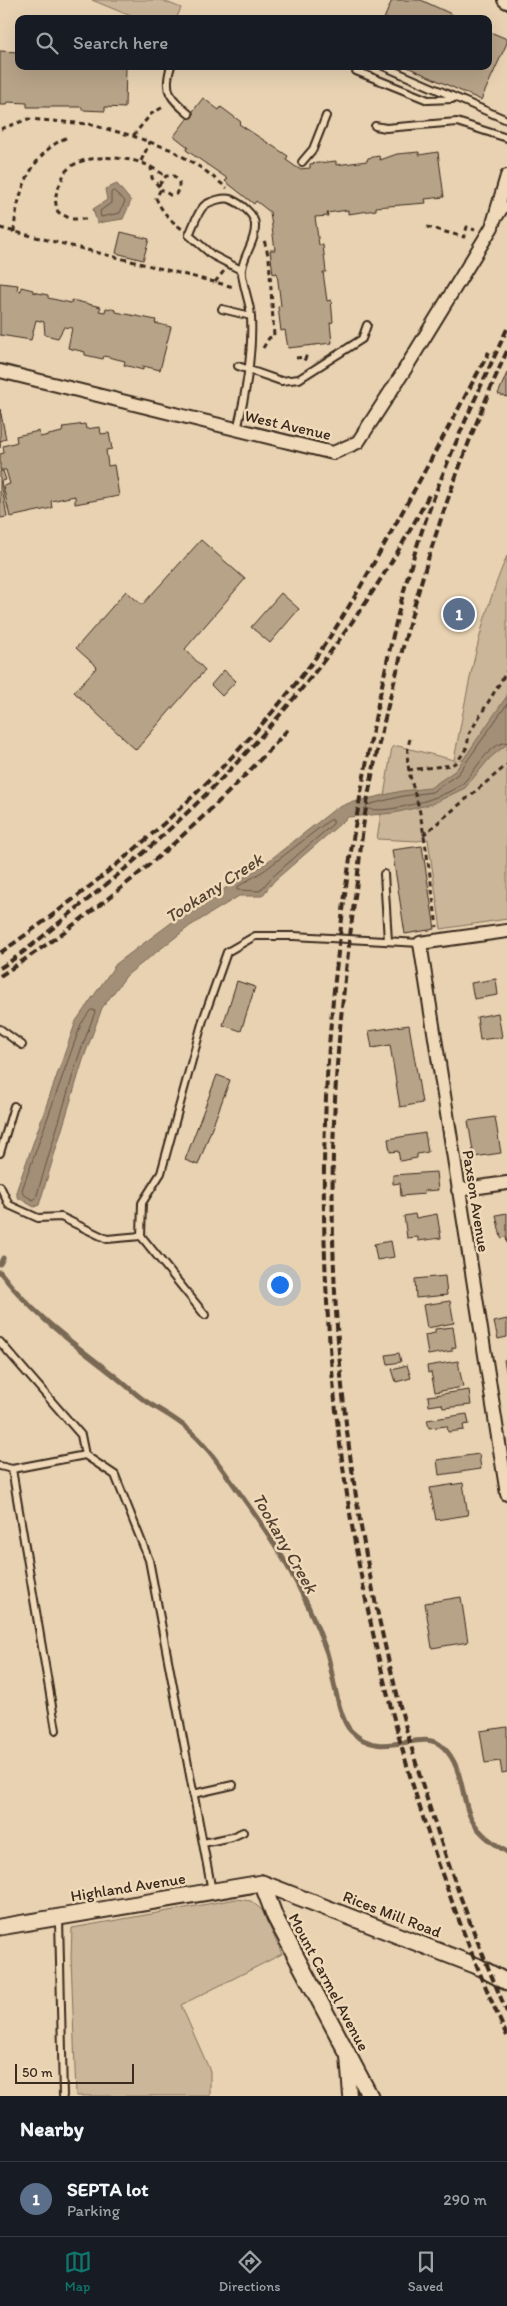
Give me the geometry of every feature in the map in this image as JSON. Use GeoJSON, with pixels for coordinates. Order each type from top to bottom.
{"type":"FeatureCollection","features":[{"type":"Feature","properties":{"kind":"street","name":"West Avenue"},"geometry":{"type":"LineString","coordinates":[[0,371],[332,453],[358,442],[402,374],[492,227],[507,176]]}},
{"type":"Feature","properties":{"kind":"street"},"geometry":{"type":"LineString","coordinates":[[420,943],[507,931]]}},
{"type":"Feature","properties":{"kind":"street","name":"Paxson Avenue"},"geometry":{"type":"LineString","coordinates":[[420,943],[458,1190],[502,1429],[507,1494]]}},
{"type":"Feature","properties":{"kind":"street"},"geometry":{"type":"LineString","coordinates":[[458,1190],[507,1183]]}},
{"type":"Feature","properties":{"kind":"street","name":"Highland Avenue"},"geometry":{"type":"LineString","coordinates":[[0,1927],[262,1883]]}},
{"type":"Feature","properties":{"kind":"street","name":"Rices Mill Road"},"geometry":{"type":"LineString","coordinates":[[262,1883],[476,1966],[507,1982]]}},
{"type":"Feature","properties":{"kind":"street","name":"Mount Carmel Avenue"},"geometry":{"type":"LineString","coordinates":[[262,1883],[275,1917],[370,2096]]}},
{"type":"Feature","properties":{"kind":"street"},"geometry":{"type":"LineString","coordinates":[[347,2053],[350,2096]]}},
{"type":"Feature","properties":{"kind":"lane"},"geometry":{"type":"LineString","coordinates":[[170,70],[166,80],[169,94],[189,114]]}},
{"type":"Feature","properties":{"kind":"lane"},"geometry":{"type":"LineString","coordinates":[[392,70],[507,120]]}},
{"type":"Feature","properties":{"kind":"lane"},"geometry":{"type":"LineString","coordinates":[[356,71],[428,100],[455,99]]}},
{"type":"Feature","properties":{"kind":"lane"},"geometry":{"type":"LineString","coordinates":[[302,162],[313,149],[326,116]]}},
{"type":"Feature","properties":{"kind":"lane"},"geometry":{"type":"LineString","coordinates":[[375,126],[386,128],[457,122],[507,138]]}},
{"type":"Feature","properties":{"kind":"lane"},"geometry":{"type":"LineString","coordinates":[[237,430],[246,395],[251,349],[251,316],[241,270],[254,237],[255,225],[253,217],[229,198],[217,200],[204,206],[189,235],[212,256],[241,270]]}},
{"type":"Feature","properties":{"kind":"lane"},"geometry":{"type":"LineString","coordinates":[[492,227],[507,205]]}},
{"type":"Feature","properties":{"kind":"lane"},"geometry":{"type":"LineString","coordinates":[[222,309],[251,316]]}},
{"type":"Feature","properties":{"kind":"lane"},"geometry":{"type":"LineString","coordinates":[[238,366],[280,380],[299,379],[362,339],[367,325]]}},
{"type":"Feature","properties":{"kind":"lane"},"geometry":{"type":"LineString","coordinates":[[384,874],[388,941]]}},
{"type":"Feature","properties":{"kind":"lane"},"geometry":{"type":"LineString","coordinates":[[205,1315],[141,1236],[142,1203],[161,1173],[203,1020],[227,952],[255,936],[294,936],[420,943]]}},
{"type":"Feature","properties":{"kind":"lane"},"geometry":{"type":"LineString","coordinates":[[0,1029],[22,1045]]}},
{"type":"Feature","properties":{"kind":"lane"},"geometry":{"type":"LineString","coordinates":[[0,1153],[14,1106]]}},
{"type":"Feature","properties":{"kind":"lane"},"geometry":{"type":"LineString","coordinates":[[0,1186],[9,1206],[38,1218],[61,1217],[107,1239],[141,1236]]}},
{"type":"Feature","properties":{"kind":"lane"},"geometry":{"type":"LineString","coordinates":[[0,1342],[81,1435],[85,1455]]}},
{"type":"Feature","properties":{"kind":"lane"},"geometry":{"type":"LineString","coordinates":[[0,1466],[12,1469],[85,1455],[115,1475],[149,1560],[212,1891]]}},
{"type":"Feature","properties":{"kind":"lane"},"geometry":{"type":"LineString","coordinates":[[12,1469],[56,1730]]}},
{"type":"Feature","properties":{"kind":"lane"},"geometry":{"type":"LineString","coordinates":[[193,1794],[233,1784]]}},
{"type":"Feature","properties":{"kind":"lane"},"geometry":{"type":"LineString","coordinates":[[203,1843],[232,1837],[243,1832]]}},
{"type":"Feature","properties":{"kind":"lane"},"geometry":{"type":"LineString","coordinates":[[59,1917],[63,2096]]}},
{"type":"Feature","properties":{"kind":"path"},"geometry":{"type":"LineString","coordinates":[[133,136],[151,114],[166,105],[178,105]]}},
{"type":"Feature","properties":{"kind":"path"},"geometry":{"type":"LineString","coordinates":[[14,232],[17,204],[27,177],[45,152],[58,141],[68,137]]}},
{"type":"Feature","properties":{"kind":"path"},"geometry":{"type":"LineString","coordinates":[[141,162],[150,142]]}},
{"type":"Feature","properties":{"kind":"path"},"geometry":{"type":"LineString","coordinates":[[86,219],[71,219],[58,212],[54,195],[65,171],[80,161],[108,157],[141,162],[151,167],[166,176],[174,176],[179,182],[176,194],[170,195],[160,187],[152,178],[151,167]]}},
{"type":"Feature","properties":{"kind":"path"},"geometry":{"type":"LineString","coordinates":[[166,176],[156,198],[168,219],[189,235]]}},
{"type":"Feature","properties":{"kind":"path"},"geometry":{"type":"LineString","coordinates":[[427,227],[464,237],[467,227]]}},
{"type":"Feature","properties":{"kind":"path"},"geometry":{"type":"LineString","coordinates":[[0,228],[246,290]]}},
{"type":"Feature","properties":{"kind":"path"},"geometry":{"type":"LineString","coordinates":[[408,770],[452,765],[458,760],[467,747],[468,734],[507,671]]}},
{"type":"Feature","properties":{"kind":"path"},"geometry":{"type":"LineString","coordinates":[[410,739],[406,750],[408,770],[419,812],[438,932]]}},
{"type":"Feature","properties":{"kind":"path"},"geometry":{"type":"LineString","coordinates":[[423,835],[507,765]]}},
{"type":"Feature","properties":{"kind":"shaded area"},"geometry":{"type":"Polygon","coordinates":[[[92,0],[161,0],[181,8],[178,15],[128,15],[92,0]]]}},
{"type":"Feature","properties":{"kind":"shaded area"},"geometry":{"type":"Polygon","coordinates":[[[507,556],[507,919],[441,929],[428,839],[418,841],[377,839],[392,747],[398,746],[454,760],[481,631],[497,580],[507,556]]]}},
{"type":"Feature","properties":{"kind":"shaded area"},"geometry":{"type":"Polygon","coordinates":[[[236,1899],[251,1901],[262,1910],[282,1954],[181,2005],[210,2071],[210,2096],[76,2096],[71,1957],[72,1928],[236,1899]]]}},
{"type":"Feature","properties":{"kind":"water"},"geometry":{"type":"Polygon","coordinates":[[[117,184],[131,201],[123,219],[97,223],[93,209],[107,200],[105,189],[117,184]]]}},
{"type":"Feature","properties":{"kind":"water"},"geometry":{"type":"Polygon","coordinates":[[[507,696],[507,744],[490,758],[465,788],[432,804],[394,813],[348,817],[274,881],[262,896],[239,896],[190,926],[127,975],[102,1008],[83,1060],[39,1205],[34,1207],[17,1197],[17,1189],[76,1021],[116,964],[183,914],[262,866],[335,809],[349,803],[402,791],[430,788],[456,770],[507,696]]]}},
{"type":"Feature","properties":{"kind":"building"},"geometry":{"type":"Polygon","coordinates":[[[392,0],[421,0],[453,15],[386,15],[392,0]]]}},
{"type":"Feature","properties":{"kind":"building"},"geometry":{"type":"Polygon","coordinates":[[[492,33],[507,39],[507,43],[481,100],[414,70],[492,70],[492,33]]]}},
{"type":"Feature","properties":{"kind":"building"},"geometry":{"type":"Polygon","coordinates":[[[0,51],[15,52],[15,70],[126,70],[125,108],[105,107],[105,111],[82,110],[82,107],[27,107],[27,103],[7,102],[6,105],[0,105],[0,51]]]}},
{"type":"Feature","properties":{"kind":"building"},"geometry":{"type":"Polygon","coordinates":[[[203,98],[219,110],[221,107],[241,122],[239,124],[288,156],[286,160],[299,169],[310,168],[310,164],[336,161],[336,165],[367,161],[368,158],[379,156],[380,160],[397,154],[419,152],[419,155],[438,152],[444,197],[425,199],[426,203],[376,207],[376,210],[348,214],[348,210],[327,213],[328,216],[315,217],[319,245],[323,245],[326,272],[323,272],[327,301],[331,300],[333,322],[330,323],[332,343],[288,348],[285,330],[281,331],[278,307],[281,306],[277,273],[273,274],[270,250],[275,250],[270,212],[256,201],[254,204],[225,181],[228,179],[186,150],[188,147],[174,136],[203,98]]]}},
{"type":"Feature","properties":{"kind":"building"},"geometry":{"type":"Polygon","coordinates":[[[121,232],[149,239],[143,260],[116,253],[121,232]]]}},
{"type":"Feature","properties":{"kind":"building"},"geometry":{"type":"Polygon","coordinates":[[[0,283],[18,285],[17,290],[21,291],[21,287],[33,290],[33,292],[48,295],[48,298],[71,303],[72,300],[101,307],[99,311],[105,312],[106,308],[116,310],[116,312],[156,320],[155,323],[171,327],[160,370],[143,366],[143,370],[124,365],[125,361],[104,356],[103,359],[85,355],[85,352],[68,348],[72,328],[64,327],[58,338],[45,335],[44,322],[36,320],[31,340],[0,335],[0,283]]]}},
{"type":"Feature","properties":{"kind":"building"},"geometry":{"type":"Polygon","coordinates":[[[507,373],[507,397],[498,394],[507,373]]]}},
{"type":"Feature","properties":{"kind":"building"},"geometry":{"type":"Polygon","coordinates":[[[0,409],[6,439],[0,441],[0,409]]]}},
{"type":"Feature","properties":{"kind":"building"},"geometry":{"type":"Polygon","coordinates":[[[85,424],[86,429],[100,427],[101,434],[109,433],[112,449],[106,450],[108,466],[114,465],[119,496],[75,504],[75,496],[51,501],[52,508],[10,517],[3,486],[10,484],[6,470],[0,470],[0,454],[4,453],[3,446],[17,442],[16,436],[39,431],[40,437],[62,432],[63,427],[85,424]]]}},
{"type":"Feature","properties":{"kind":"building"},"geometry":{"type":"Polygon","coordinates":[[[0,471],[3,471],[6,480],[1,481],[7,517],[0,518],[0,471]]]}},
{"type":"Feature","properties":{"kind":"building"},"geometry":{"type":"Polygon","coordinates":[[[201,540],[245,579],[185,649],[205,670],[136,750],[74,692],[97,667],[76,648],[126,591],[142,605],[201,540]]]}},
{"type":"Feature","properties":{"kind":"building"},"geometry":{"type":"Polygon","coordinates":[[[281,593],[299,609],[270,643],[251,627],[281,593]]]}},
{"type":"Feature","properties":{"kind":"building"},"geometry":{"type":"Polygon","coordinates":[[[224,670],[236,681],[222,696],[211,685],[224,670]]]}},
{"type":"Feature","properties":{"kind":"building"},"geometry":{"type":"Polygon","coordinates":[[[422,846],[435,929],[405,934],[392,850],[422,846]]]}},
{"type":"Feature","properties":{"kind":"building"},"geometry":{"type":"Polygon","coordinates":[[[496,979],[498,995],[474,999],[471,983],[496,979]]]}},
{"type":"Feature","properties":{"kind":"building"},"geometry":{"type":"Polygon","coordinates":[[[237,981],[255,987],[241,1031],[223,1025],[237,981]]]}},
{"type":"Feature","properties":{"kind":"building"},"geometry":{"type":"Polygon","coordinates":[[[498,1013],[502,1037],[480,1040],[477,1017],[498,1013]]]}},
{"type":"Feature","properties":{"kind":"building"},"geometry":{"type":"Polygon","coordinates":[[[409,1025],[422,1103],[400,1107],[390,1045],[372,1048],[369,1031],[409,1025]]]}},
{"type":"Feature","properties":{"kind":"building"},"geometry":{"type":"Polygon","coordinates":[[[217,1075],[230,1080],[198,1165],[185,1160],[217,1075]]]}},
{"type":"Feature","properties":{"kind":"building"},"geometry":{"type":"Polygon","coordinates":[[[495,1117],[501,1153],[474,1157],[468,1121],[495,1117]]]}},
{"type":"Feature","properties":{"kind":"building"},"geometry":{"type":"Polygon","coordinates":[[[425,1133],[428,1152],[417,1154],[417,1158],[400,1161],[398,1151],[390,1152],[388,1139],[425,1133]]]}},
{"type":"Feature","properties":{"kind":"building"},"geometry":{"type":"Polygon","coordinates":[[[436,1172],[438,1190],[424,1191],[424,1194],[401,1196],[400,1183],[393,1184],[393,1175],[436,1172]]]}},
{"type":"Feature","properties":{"kind":"building"},"geometry":{"type":"Polygon","coordinates":[[[507,1213],[507,1243],[506,1237],[501,1238],[496,1215],[507,1213]]]}},
{"type":"Feature","properties":{"kind":"building"},"geometry":{"type":"Polygon","coordinates":[[[415,1214],[416,1218],[437,1214],[441,1238],[418,1241],[418,1237],[407,1238],[404,1216],[415,1214]]]}},
{"type":"Feature","properties":{"kind":"building"},"geometry":{"type":"Polygon","coordinates":[[[391,1241],[394,1257],[377,1260],[374,1244],[391,1241]]]}},
{"type":"Feature","properties":{"kind":"building"},"geometry":{"type":"Polygon","coordinates":[[[445,1276],[447,1295],[416,1298],[415,1279],[445,1276]]]}},
{"type":"Feature","properties":{"kind":"building"},"geometry":{"type":"Polygon","coordinates":[[[450,1301],[454,1323],[427,1328],[423,1305],[450,1301]]]}},
{"type":"Feature","properties":{"kind":"building"},"geometry":{"type":"Polygon","coordinates":[[[507,1319],[507,1337],[498,1339],[494,1322],[507,1319]]]}},
{"type":"Feature","properties":{"kind":"building"},"geometry":{"type":"Polygon","coordinates":[[[453,1327],[456,1347],[452,1348],[452,1351],[428,1355],[425,1335],[435,1333],[435,1329],[453,1327]]]}},
{"type":"Feature","properties":{"kind":"building"},"geometry":{"type":"Polygon","coordinates":[[[399,1353],[401,1362],[388,1364],[386,1355],[399,1353]]]}},
{"type":"Feature","properties":{"kind":"building"},"geometry":{"type":"Polygon","coordinates":[[[507,1359],[507,1376],[504,1360],[507,1359]]]}},
{"type":"Feature","properties":{"kind":"building"},"geometry":{"type":"Polygon","coordinates":[[[458,1361],[463,1387],[435,1392],[431,1372],[428,1373],[427,1366],[458,1361]]]}},
{"type":"Feature","properties":{"kind":"building"},"geometry":{"type":"Polygon","coordinates":[[[407,1365],[411,1378],[396,1382],[392,1369],[407,1365]]]}},
{"type":"Feature","properties":{"kind":"building"},"geometry":{"type":"Polygon","coordinates":[[[469,1390],[471,1405],[443,1408],[442,1404],[429,1406],[428,1396],[469,1390]]]}},
{"type":"Feature","properties":{"kind":"building"},"geometry":{"type":"Polygon","coordinates":[[[467,1414],[469,1424],[463,1425],[464,1430],[448,1432],[447,1426],[429,1428],[427,1420],[467,1414]]]}},
{"type":"Feature","properties":{"kind":"building"},"geometry":{"type":"Polygon","coordinates":[[[479,1454],[481,1469],[439,1475],[437,1460],[479,1454]]]}},
{"type":"Feature","properties":{"kind":"building"},"geometry":{"type":"Polygon","coordinates":[[[463,1483],[468,1515],[436,1520],[430,1488],[463,1483]]]}},
{"type":"Feature","properties":{"kind":"building"},"geometry":{"type":"Polygon","coordinates":[[[461,1597],[468,1642],[432,1648],[425,1603],[461,1597]]]}},
{"type":"Feature","properties":{"kind":"building"},"geometry":{"type":"Polygon","coordinates":[[[507,1727],[507,1772],[502,1773],[500,1761],[485,1763],[480,1731],[507,1727]]]}},
{"type":"Feature","properties":{"kind":"waterway","name":"Tookany Creek"},"geometry":{"type":"LineString","coordinates":[[0,1264],[3,1258]]}},
{"type":"Feature","properties":{"kind":"waterway","name":"Tookany Creek"},"geometry":{"type":"LineString","coordinates":[[0,1272],[12,1287],[54,1328],[140,1397],[184,1426],[201,1442],[258,1519],[296,1582],[323,1641],[339,1706],[346,1725],[363,1740],[376,1744],[388,1745],[424,1740],[434,1742],[443,1747],[454,1761],[468,1811],[474,1824],[489,1840],[507,1852]]}},
{"type":"Feature","properties":{"kind":"railway"},"geometry":{"type":"LineString","coordinates":[[507,329],[458,438],[425,521],[410,568],[378,704],[353,841],[337,966],[326,1098],[324,1218],[329,1339],[342,1459],[361,1578],[388,1695],[421,1811],[461,1925],[507,2036]]}},
{"type":"Feature","properties":{"kind":"railway"},"geometry":{"type":"LineString","coordinates":[[507,351],[474,428],[432,546],[409,626],[374,767],[363,827],[340,1026],[335,1100],[333,1217],[338,1334],[349,1451],[368,1566],[393,1680],[425,1793],[463,1904],[507,2012]]}},
{"type":"Feature","properties":{"kind":"railway"},"geometry":{"type":"LineString","coordinates":[[0,953],[83,892],[162,825],[237,752],[304,673],[328,640],[349,606],[402,513],[489,352]]}},
{"type":"Feature","properties":{"kind":"railway"},"geometry":{"type":"LineString","coordinates":[[0,968],[33,945],[138,858],[187,813],[279,716],[321,664],[360,610],[396,554],[429,495]]}},
{"type":"Feature","properties":{"kind":"railway"},"geometry":{"type":"LineString","coordinates":[[0,976],[78,921],[153,861],[224,796],[290,727]]}},
{"type":"Feature","properties":{"kind":"place","name":"SEPTA lot"},"geometry":{"type":"Point","coordinates":[459,614]}}]}
